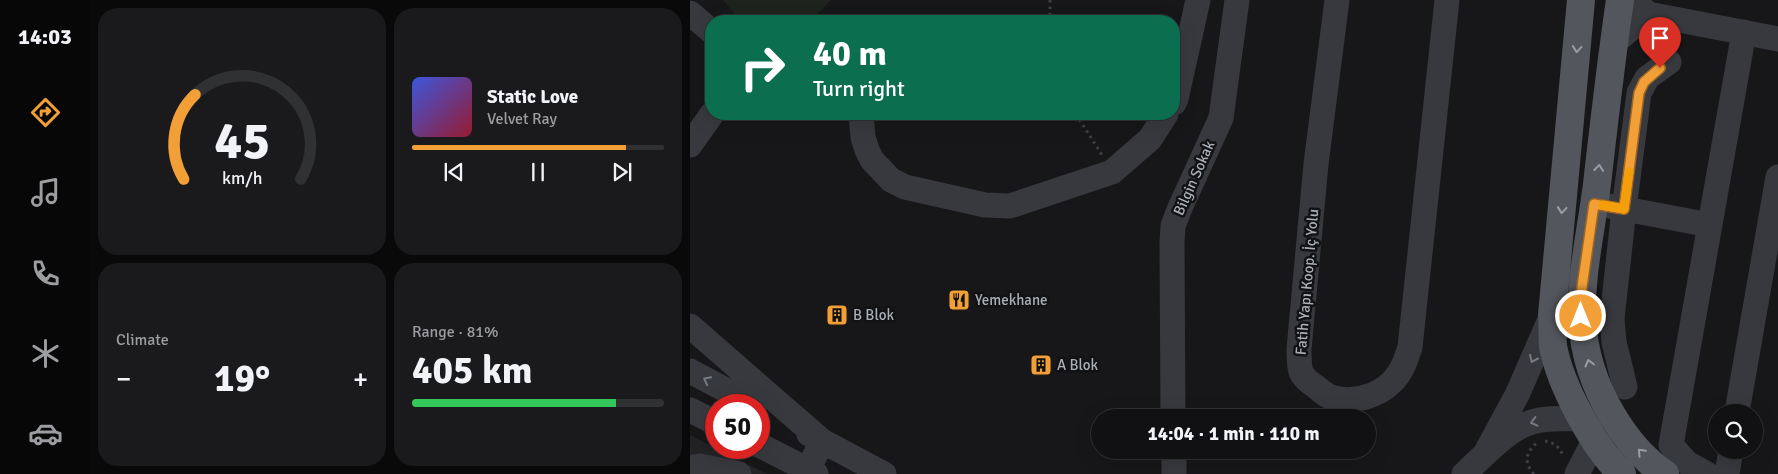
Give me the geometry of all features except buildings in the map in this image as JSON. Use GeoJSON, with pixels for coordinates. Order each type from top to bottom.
{"type":"FeatureCollection","features":[{"type":"Feature","properties":{"kind":"main road"},"geometry":{"type":"LineString","coordinates":[[1581,0],[1552,315],[1553,344],[1560,371],[1588,429],[1612,465],[1622,474]]}},
{"type":"Feature","properties":{"kind":"main road"},"geometry":{"type":"LineString","coordinates":[[1620,0],[1582,287],[1582,326],[1589,367],[1613,417],[1640,452],[1665,474]]}},
{"type":"Feature","properties":{"kind":"main road"},"geometry":{"type":"LineString","coordinates":[[1588,429],[1613,417]]}},
{"type":"Feature","properties":{"kind":"street"},"geometry":{"type":"LineString","coordinates":[[1180,81],[1198,0]]}},
{"type":"Feature","properties":{"kind":"street","name":"Bilgin Sokak"},"geometry":{"type":"LineString","coordinates":[[1173,409],[1173,226],[1221,118],[1237,0]]}},
{"type":"Feature","properties":{"kind":"street","name":"Fatih Yapı Koop. İç Yolu"},"geometry":{"type":"LineString","coordinates":[[1337,0],[1316,164],[1299,349],[1301,372],[1307,380],[1333,398],[1344,399],[1364,397],[1384,389],[1394,381],[1403,368],[1410,347],[1447,0]]}},
{"type":"Feature","properties":{"kind":"street"},"geometry":{"type":"LineString","coordinates":[[1614,43],[1641,7],[1778,39]]}},
{"type":"Feature","properties":{"kind":"street"},"geometry":{"type":"LineString","coordinates":[[690,13],[705,26]]}},
{"type":"Feature","properties":{"kind":"street"},"geometry":{"type":"LineString","coordinates":[[1707,474],[1687,463],[1671,445],[1744,32]]}},
{"type":"Feature","properties":{"kind":"street"},"geometry":{"type":"LineString","coordinates":[[1625,387],[1612,331],[1624,209],[1639,93],[1647,78],[1669,62]]}},
{"type":"Feature","properties":{"kind":"street"},"geometry":{"type":"LineString","coordinates":[[690,145],[708,120]]}},
{"type":"Feature","properties":{"kind":"street"},"geometry":{"type":"LineString","coordinates":[[862,120],[863,137],[872,160],[891,180],[905,187],[986,205],[1010,206],[1112,172],[1150,139],[1162,120]]}},
{"type":"Feature","properties":{"kind":"street"},"geometry":{"type":"LineString","coordinates":[[1739,404],[1778,177]]}},
{"type":"Feature","properties":{"kind":"street"},"geometry":{"type":"LineString","coordinates":[[1594,204],[1710,225]]}},
{"type":"Feature","properties":{"kind":"street"},"geometry":{"type":"LineString","coordinates":[[1485,454],[1517,395],[1552,315]]}},
{"type":"Feature","properties":{"kind":"street"},"geometry":{"type":"LineString","coordinates":[[690,326],[822,441]]}},
{"type":"Feature","properties":{"kind":"street"},"geometry":{"type":"LineString","coordinates":[[690,371],[733,394]]}},
{"type":"Feature","properties":{"kind":"street"},"geometry":{"type":"LineString","coordinates":[[690,410],[705,418]]}},
{"type":"Feature","properties":{"kind":"street"},"geometry":{"type":"LineString","coordinates":[[770,413],[884,474]]}},
{"type":"Feature","properties":{"kind":"street"},"geometry":{"type":"LineString","coordinates":[[1464,474],[1511,433],[1533,422],[1588,429],[1570,467]]}},
{"type":"Feature","properties":{"kind":"street"},"geometry":{"type":"LineString","coordinates":[[770,451],[812,472],[822,441]]}},
{"type":"Feature","properties":{"kind":"street"},"geometry":{"type":"LineString","coordinates":[[1174,459],[1174,474]]}},
{"type":"Feature","properties":{"kind":"street"},"geometry":{"type":"LineString","coordinates":[[1727,474],[1730,459]]}},
{"type":"Feature","properties":{"kind":"street"},"geometry":{"type":"LineString","coordinates":[[690,468],[700,466],[739,474]]}},
{"type":"Feature","properties":{"kind":"path"},"geometry":{"type":"LineString","coordinates":[[1050,0],[1050,15]]}},
{"type":"Feature","properties":{"kind":"path"},"geometry":{"type":"LineString","coordinates":[[1080,120],[1112,172]]}},
{"type":"Feature","properties":{"kind":"path"},"geometry":{"type":"LineString","coordinates":[[1534,474],[1528,467],[1527,454],[1530,449],[1540,442],[1546,441],[1556,445],[1570,467]]}},
{"type":"Feature","properties":{"kind":"shaded area"},"geometry":{"type":"Polygon","coordinates":[[[723,0],[831,0],[817,15],[736,15],[723,0]]]}},
{"type":"Feature","properties":{"kind":"shaded area"},"geometry":{"type":"Polygon","coordinates":[[[690,435],[705,443],[705,459],[737,459],[767,474],[690,474],[690,435]]]}},
{"type":"Feature","properties":{"kind":"slow traffic"},"geometry":{"type":"LineString","coordinates":[[1603,205],[1624,209],[1629,172]]}},
{"type":"Feature","properties":{"kind":"place","name":"Yemekhane"},"geometry":{"type":"Point","coordinates":[959,300]}},
{"type":"Feature","properties":{"kind":"place","name":"B Blok"},"geometry":{"type":"Point","coordinates":[837,315]}},
{"type":"Feature","properties":{"kind":"place","name":"A Blok"},"geometry":{"type":"Point","coordinates":[1041,365]}},
{"type":"Feature","properties":{"kind":"route"},"geometry":{"type":"LineString","coordinates":[[1581,316],[1582,287],[1594,204],[1624,209],[1639,93],[1644,82],[1660,68]]}}]}
